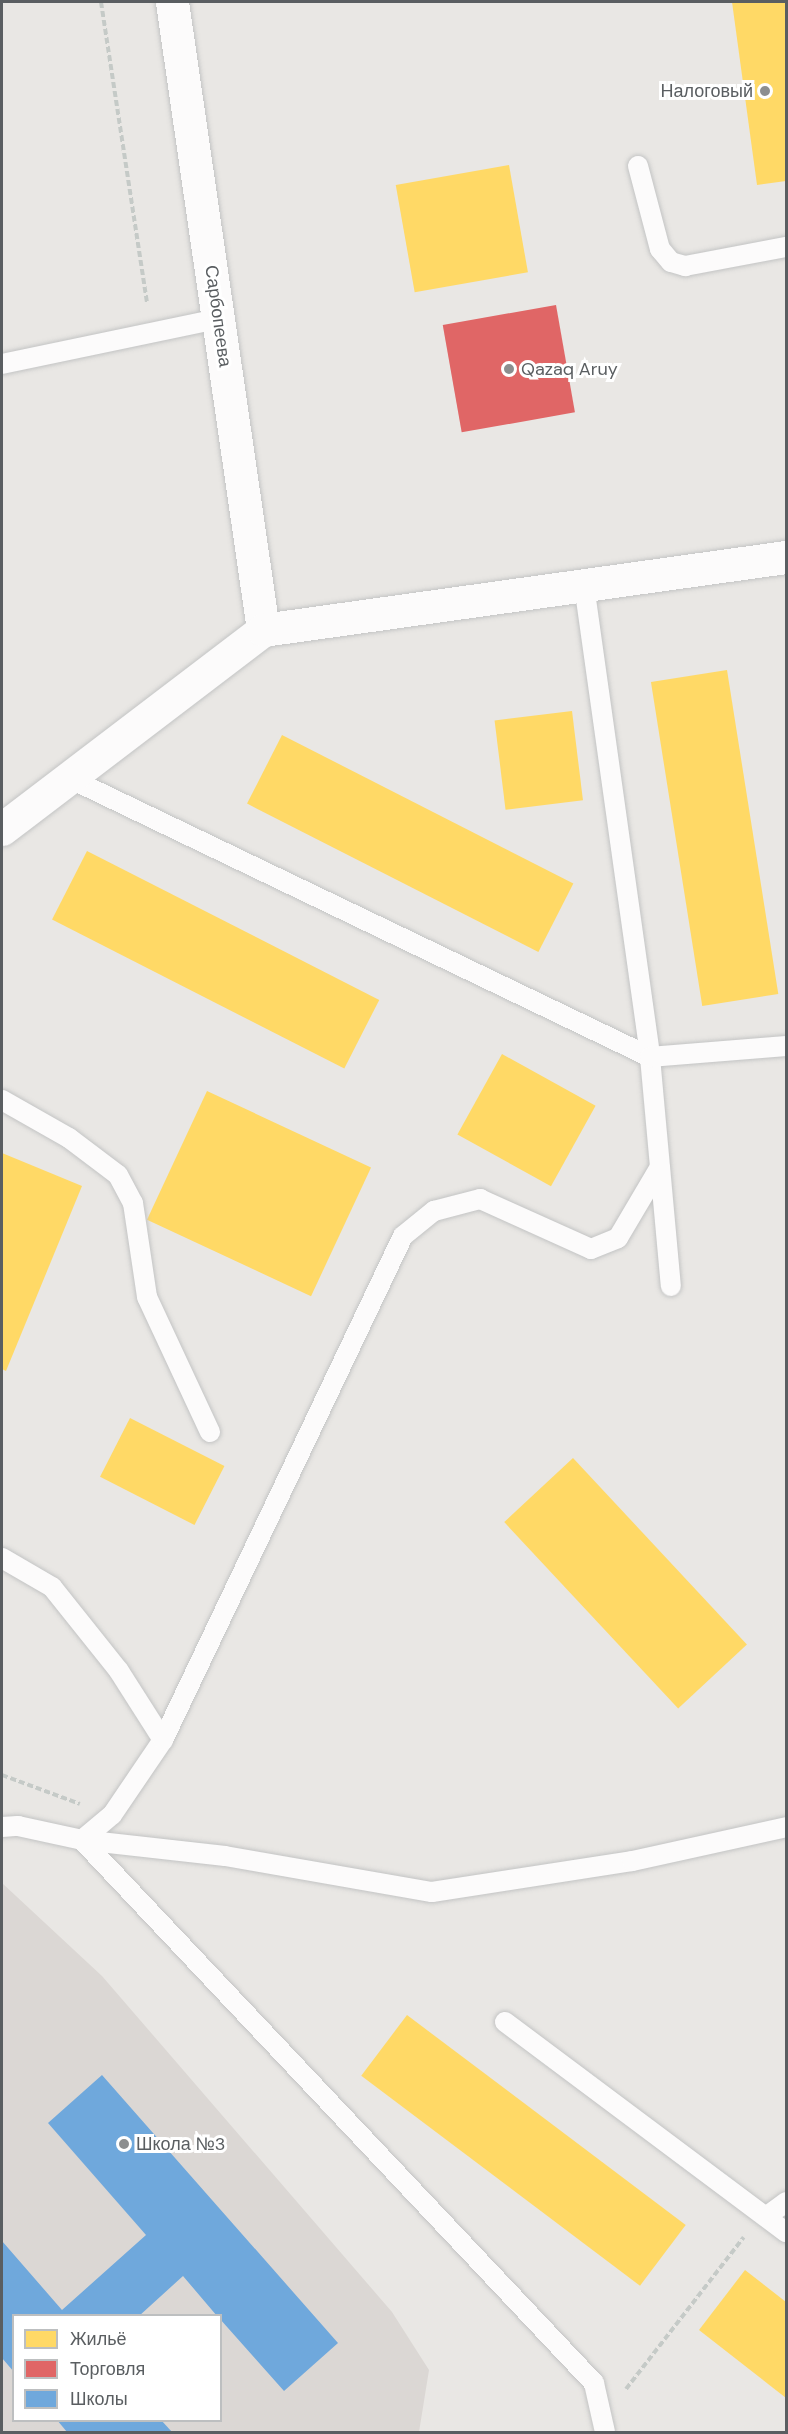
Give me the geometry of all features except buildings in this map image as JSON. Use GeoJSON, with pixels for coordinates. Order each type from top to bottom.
{"type":"FeatureCollection","features":[{"type":"Feature","properties":{"kind":"street","name":"Сарбопеева"},"geometry":{"type":"LineString","coordinates":[[172,2],[263,630]]}},
{"type":"Feature","properties":{"kind":"street"},"geometry":{"type":"LineString","coordinates":[[2,829],[263,630],[786,557]]}},
{"type":"Feature","properties":{"kind":"lane"},"geometry":{"type":"LineString","coordinates":[[638,166],[660,249],[671,262],[685,266],[786,247]]}},
{"type":"Feature","properties":{"kind":"lane"},"geometry":{"type":"LineString","coordinates":[[2,364],[218,319]]}},
{"type":"Feature","properties":{"kind":"lane"},"geometry":{"type":"LineString","coordinates":[[584,585],[650,1058],[671,1286]]}},
{"type":"Feature","properties":{"kind":"lane"},"geometry":{"type":"LineString","coordinates":[[69,778],[650,1058],[786,1046]]}},
{"type":"Feature","properties":{"kind":"lane"},"geometry":{"type":"LineString","coordinates":[[2,1100],[69,1138],[118,1175],[134,1203],[147,1298],[210,1432]]}},
{"type":"Feature","properties":{"kind":"lane"},"geometry":{"type":"LineString","coordinates":[[82,1840],[112,1815],[163,1740],[403,1236],[434,1211],[480,1199],[591,1249],[618,1238],[660,1167]]}},
{"type":"Feature","properties":{"kind":"lane"},"geometry":{"type":"LineString","coordinates":[[2,1558],[52,1587],[119,1671],[163,1740]]}},
{"type":"Feature","properties":{"kind":"lane"},"geometry":{"type":"LineString","coordinates":[[2,1827],[18,1826],[82,1840],[225,1856],[432,1892],[632,1861],[786,1827]]}},
{"type":"Feature","properties":{"kind":"lane"},"geometry":{"type":"LineString","coordinates":[[82,1840],[594,2383],[604,2426]]}},
{"type":"Feature","properties":{"kind":"lane"},"geometry":{"type":"LineString","coordinates":[[505,2022],[786,2232]]}},
{"type":"Feature","properties":{"kind":"lane"},"geometry":{"type":"LineString","coordinates":[[767,2217],[786,2202]]}},
{"type":"Feature","properties":{"kind":"path"},"geometry":{"type":"LineString","coordinates":[[101,2],[152,333]]}},
{"type":"Feature","properties":{"kind":"path"},"geometry":{"type":"LineString","coordinates":[[2,1775],[112,1815]]}},
{"type":"Feature","properties":{"kind":"path"},"geometry":{"type":"LineString","coordinates":[[604,2426],[736,2243],[767,2217]]}},
{"type":"Feature","properties":{"kind":"shaded area","name":"Школа №3"},"geometry":{"type":"Polygon","coordinates":[[[2,1883],[102,1976],[392,2312],[429,2370],[419,2432],[2,2432],[2,1883]]]}},
{"type":"Feature","properties":{"kind":"place","name":"Налоговый"},"geometry":{"type":"Point","coordinates":[765,91]}},
{"type":"Feature","properties":{"kind":"place","name":"Qazaq Aruy"},"geometry":{"type":"Point","coordinates":[509,369]}},
{"type":"Feature","properties":{"kind":"place","name":"Школа №3"},"geometry":{"type":"Point","coordinates":[124,2144]}}]}
